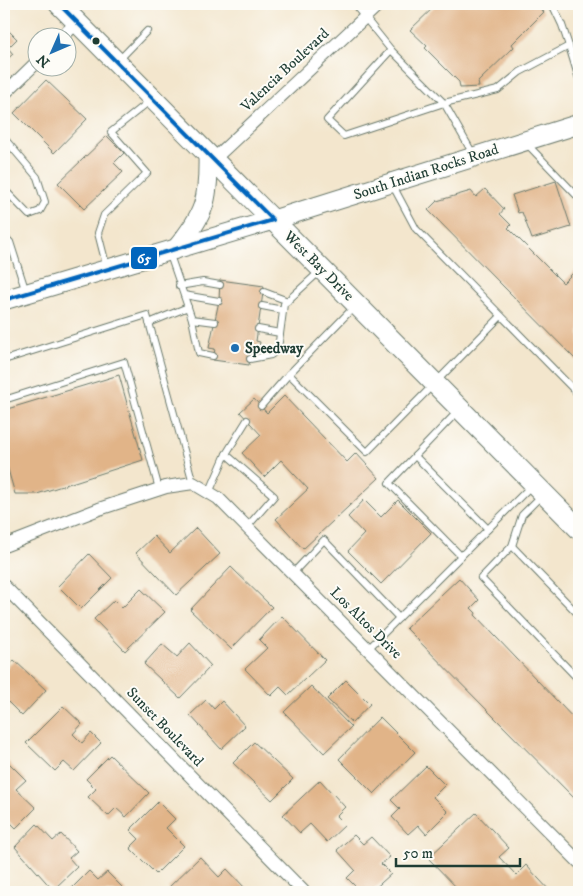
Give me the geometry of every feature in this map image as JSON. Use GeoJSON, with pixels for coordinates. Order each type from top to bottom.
{"type":"FeatureCollection","features":[{"type":"Feature","properties":{"kind":"main road","name":"West Bay Drive"},"geometry":{"type":"LineString","coordinates":[[59,4],[579,529]]}},
{"type":"Feature","properties":{"kind":"street","name":"Valencia Boulevard"},"geometry":{"type":"LineString","coordinates":[[211,157],[379,4]]}},
{"type":"Feature","properties":{"kind":"street"},"geometry":{"type":"LineString","coordinates":[[71,28],[77,22]]}},
{"type":"Feature","properties":{"kind":"street"},"geometry":{"type":"LineString","coordinates":[[4,94],[28,70]]}},
{"type":"Feature","properties":{"kind":"street","name":"South Indian Rocks Road"},"geometry":{"type":"LineString","coordinates":[[4,300],[273,220],[579,124]]}},
{"type":"Feature","properties":{"kind":"street"},"geometry":{"type":"LineString","coordinates":[[172,250],[195,226],[206,203],[211,157]]}},
{"type":"Feature","properties":{"kind":"street"},"geometry":{"type":"LineString","coordinates":[[4,546],[99,509],[159,489],[193,483]]}},
{"type":"Feature","properties":{"kind":"street","name":"Los Altos Drive"},"geometry":{"type":"LineString","coordinates":[[193,483],[218,498],[369,648],[579,862]]}},
{"type":"Feature","properties":{"kind":"street","name":"Sunset Boulevard"},"geometry":{"type":"LineString","coordinates":[[4,586],[304,892]]}},
{"type":"Feature","properties":{"kind":"lane"},"geometry":{"type":"LineString","coordinates":[[354,4],[391,50],[444,103],[474,156]]}},
{"type":"Feature","properties":{"kind":"lane"},"geometry":{"type":"LineString","coordinates":[[552,4],[562,25],[579,79]]}},
{"type":"Feature","properties":{"kind":"lane"},"geometry":{"type":"LineString","coordinates":[[117,62],[147,31]]}},
{"type":"Feature","properties":{"kind":"lane"},"geometry":{"type":"LineString","coordinates":[[391,50],[327,120],[344,136],[444,103],[498,90],[520,72],[569,46]]}},
{"type":"Feature","properties":{"kind":"lane"},"geometry":{"type":"LineString","coordinates":[[107,269],[98,233],[104,215],[147,173],[111,132],[152,98]]}},
{"type":"Feature","properties":{"kind":"lane"},"geometry":{"type":"LineString","coordinates":[[4,138],[37,177],[45,202],[40,211],[29,215],[4,189]]}},
{"type":"Feature","properties":{"kind":"lane"},"geometry":{"type":"LineString","coordinates":[[524,141],[579,198]]}},
{"type":"Feature","properties":{"kind":"lane"},"geometry":{"type":"LineString","coordinates":[[391,183],[416,229],[579,394]]}},
{"type":"Feature","properties":{"kind":"lane"},"geometry":{"type":"LineString","coordinates":[[4,236],[10,242],[26,294]]}},
{"type":"Feature","properties":{"kind":"lane"},"geometry":{"type":"LineString","coordinates":[[172,250],[180,286],[192,319],[199,353],[213,356]]}},
{"type":"Feature","properties":{"kind":"lane"},"geometry":{"type":"LineString","coordinates":[[250,359],[271,355],[278,349],[283,310],[288,301],[322,269]]}},
{"type":"Feature","properties":{"kind":"lane"},"geometry":{"type":"LineString","coordinates":[[180,286],[203,282],[220,286]]}},
{"type":"Feature","properties":{"kind":"lane"},"geometry":{"type":"LineString","coordinates":[[264,292],[288,301]]}},
{"type":"Feature","properties":{"kind":"lane"},"geometry":{"type":"LineString","coordinates":[[184,295],[219,301]]}},
{"type":"Feature","properties":{"kind":"lane"},"geometry":{"type":"LineString","coordinates":[[261,406],[289,374],[357,305]]}},
{"type":"Feature","properties":{"kind":"lane"},"geometry":{"type":"LineString","coordinates":[[262,306],[283,310]]}},
{"type":"Feature","properties":{"kind":"lane"},"geometry":{"type":"LineString","coordinates":[[149,323],[188,307]]}},
{"type":"Feature","properties":{"kind":"lane"},"geometry":{"type":"LineString","coordinates":[[4,360],[148,315],[193,483]]}},
{"type":"Feature","properties":{"kind":"lane"},"geometry":{"type":"LineString","coordinates":[[289,374],[367,452],[501,316]]}},
{"type":"Feature","properties":{"kind":"lane"},"geometry":{"type":"LineString","coordinates":[[192,319],[215,322]]}},
{"type":"Feature","properties":{"kind":"lane"},"geometry":{"type":"LineString","coordinates":[[258,329],[280,333]]}},
{"type":"Feature","properties":{"kind":"lane"},"geometry":{"type":"LineString","coordinates":[[4,400],[124,362],[159,489]]}},
{"type":"Feature","properties":{"kind":"lane"},"geometry":{"type":"LineString","coordinates":[[460,409],[389,483],[461,556]]}},
{"type":"Feature","properties":{"kind":"lane"},"geometry":{"type":"LineString","coordinates":[[209,493],[226,454],[247,420]]}},
{"type":"Feature","properties":{"kind":"lane"},"geometry":{"type":"LineString","coordinates":[[226,454],[274,496],[247,527]]}},
{"type":"Feature","properties":{"kind":"lane"},"geometry":{"type":"LineString","coordinates":[[415,456],[488,529]]}},
{"type":"Feature","properties":{"kind":"lane"},"geometry":{"type":"LineString","coordinates":[[369,648],[488,529],[539,488]]}},
{"type":"Feature","properties":{"kind":"lane"},"geometry":{"type":"LineString","coordinates":[[539,488],[522,515],[512,546],[481,578],[579,680]]}},
{"type":"Feature","properties":{"kind":"lane"},"geometry":{"type":"LineString","coordinates":[[293,573],[324,540],[399,618]]}},
{"type":"Feature","properties":{"kind":"lane"},"geometry":{"type":"LineString","coordinates":[[512,546],[579,615]]}},
{"type":"Feature","properties":{"kind":"building"},"geometry":{"type":"Polygon","coordinates":[[[437,4],[535,4],[544,12],[512,44],[514,47],[478,82],[479,87],[460,88],[459,82],[410,30],[437,4]]]}},
{"type":"Feature","properties":{"kind":"building"},"geometry":{"type":"Polygon","coordinates":[[[4,26],[17,39],[8,48],[13,54],[4,62],[4,26]]]}},
{"type":"Feature","properties":{"kind":"building"},"geometry":{"type":"Polygon","coordinates":[[[46,80],[87,119],[54,153],[14,113],[46,80]]]}},
{"type":"Feature","properties":{"kind":"building"},"geometry":{"type":"Polygon","coordinates":[[[107,136],[124,153],[114,163],[123,172],[84,209],[58,183],[107,136]]]}},
{"type":"Feature","properties":{"kind":"building"},"geometry":{"type":"Polygon","coordinates":[[[556,181],[571,227],[532,239],[522,212],[518,213],[512,195],[556,181]]]}},
{"type":"Feature","properties":{"kind":"building"},"geometry":{"type":"Polygon","coordinates":[[[485,189],[504,209],[500,214],[511,225],[508,228],[563,283],[579,267],[579,363],[428,210],[437,201],[471,191],[476,197],[485,189]]]}},
{"type":"Feature","properties":{"kind":"building"},"geometry":{"type":"Polygon","coordinates":[[[220,280],[264,286],[256,341],[260,342],[257,354],[251,354],[249,365],[213,360],[215,349],[209,348],[219,301],[220,280]]]}},
{"type":"Feature","properties":{"kind":"building"},"geometry":{"type":"Polygon","coordinates":[[[119,375],[143,460],[37,494],[15,494],[7,466],[4,467],[4,410],[119,375]]]}},
{"type":"Feature","properties":{"kind":"building"},"geometry":{"type":"Polygon","coordinates":[[[284,396],[347,462],[356,453],[379,478],[303,549],[276,519],[308,489],[281,460],[264,477],[242,453],[261,435],[240,412],[254,399],[267,413],[284,396]]]}},
{"type":"Feature","properties":{"kind":"building"},"geometry":{"type":"Polygon","coordinates":[[[364,500],[381,517],[398,500],[431,533],[381,584],[348,551],[364,534],[348,517],[364,500]]]}},
{"type":"Feature","properties":{"kind":"building"},"geometry":{"type":"Polygon","coordinates":[[[196,528],[220,554],[176,595],[136,553],[154,536],[170,553],[196,528]]]}},
{"type":"Feature","properties":{"kind":"building"},"geometry":{"type":"Polygon","coordinates":[[[89,554],[112,578],[81,609],[58,586],[89,554]]]}},
{"type":"Feature","properties":{"kind":"building"},"geometry":{"type":"Polygon","coordinates":[[[231,567],[272,607],[231,649],[190,610],[231,567]]]}},
{"type":"Feature","properties":{"kind":"building"},"geometry":{"type":"Polygon","coordinates":[[[459,578],[479,600],[471,608],[476,613],[475,615],[579,724],[579,803],[406,628],[459,578]]]}},
{"type":"Feature","properties":{"kind":"building"},"geometry":{"type":"Polygon","coordinates":[[[141,589],[165,612],[125,651],[94,619],[114,600],[122,608],[141,589]]]}},
{"type":"Feature","properties":{"kind":"building"},"geometry":{"type":"Polygon","coordinates":[[[282,616],[325,660],[288,695],[280,687],[271,696],[245,669],[267,648],[259,640],[282,616]]]}},
{"type":"Feature","properties":{"kind":"building"},"geometry":{"type":"Polygon","coordinates":[[[190,643],[211,666],[180,698],[144,664],[162,644],[177,657],[190,643]]]}},
{"type":"Feature","properties":{"kind":"building"},"geometry":{"type":"Polygon","coordinates":[[[14,660],[46,690],[22,716],[4,698],[4,671],[14,660]]]}},
{"type":"Feature","properties":{"kind":"building"},"geometry":{"type":"Polygon","coordinates":[[[346,680],[370,704],[352,723],[327,699],[346,680]]]}},
{"type":"Feature","properties":{"kind":"building"},"geometry":{"type":"Polygon","coordinates":[[[311,686],[351,727],[324,753],[284,712],[311,686]]]}},
{"type":"Feature","properties":{"kind":"building"},"geometry":{"type":"Polygon","coordinates":[[[206,700],[214,709],[222,701],[245,726],[221,749],[190,715],[206,700]]]}},
{"type":"Feature","properties":{"kind":"building"},"geometry":{"type":"Polygon","coordinates":[[[63,706],[82,724],[73,734],[82,743],[91,733],[101,743],[74,771],[64,762],[55,771],[26,743],[63,706]]]}},
{"type":"Feature","properties":{"kind":"building"},"geometry":{"type":"Polygon","coordinates":[[[380,717],[415,752],[374,794],[339,759],[380,717]]]}},
{"type":"Feature","properties":{"kind":"building"},"geometry":{"type":"Polygon","coordinates":[[[254,742],[293,779],[272,800],[233,763],[254,742]]]}},
{"type":"Feature","properties":{"kind":"building"},"geometry":{"type":"Polygon","coordinates":[[[110,755],[149,793],[126,817],[116,808],[108,816],[88,797],[96,789],[86,779],[110,755]]]}},
{"type":"Feature","properties":{"kind":"building"},"geometry":{"type":"Polygon","coordinates":[[[7,761],[26,780],[16,789],[36,808],[16,828],[4,816],[4,764],[7,761]]]}},
{"type":"Feature","properties":{"kind":"building"},"geometry":{"type":"Polygon","coordinates":[[[426,766],[445,785],[433,797],[448,812],[426,834],[418,825],[408,834],[392,817],[400,809],[391,800],[426,766]]]}},
{"type":"Feature","properties":{"kind":"building"},"geometry":{"type":"Polygon","coordinates":[[[320,780],[345,807],[336,816],[345,825],[327,842],[310,824],[300,833],[283,815],[320,780]]]}},
{"type":"Feature","properties":{"kind":"building"},"geometry":{"type":"Polygon","coordinates":[[[158,802],[175,819],[166,828],[184,846],[156,874],[130,848],[139,839],[130,830],[158,802]]]}},
{"type":"Feature","properties":{"kind":"building"},"geometry":{"type":"Polygon","coordinates":[[[476,813],[509,848],[499,857],[516,875],[526,865],[551,892],[461,892],[428,858],[476,813]]]}},
{"type":"Feature","properties":{"kind":"building"},"geometry":{"type":"Polygon","coordinates":[[[37,824],[53,841],[61,834],[77,851],[69,858],[77,867],[53,890],[15,847],[37,824]]]}},
{"type":"Feature","properties":{"kind":"building"},"geometry":{"type":"Polygon","coordinates":[[[354,835],[363,844],[371,837],[390,857],[381,864],[391,874],[371,892],[361,892],[347,878],[355,870],[337,850],[354,835]]]}},
{"type":"Feature","properties":{"kind":"building"},"geometry":{"type":"Polygon","coordinates":[[[200,857],[219,877],[227,869],[246,889],[243,892],[172,892],[168,888],[200,857]]]}},
{"type":"Feature","properties":{"kind":"building"},"geometry":{"type":"Polygon","coordinates":[[[89,871],[98,880],[107,872],[127,892],[68,892],[89,871]]]}},
{"type":"Feature","properties":{"kind":"transit line","name":"65"},"geometry":{"type":"LineString","coordinates":[[4,300],[273,220],[59,4]]}},
{"type":"Feature","properties":{"kind":"place","name":"Speedway"},"geometry":{"type":"Point","coordinates":[235,348]}}]}
